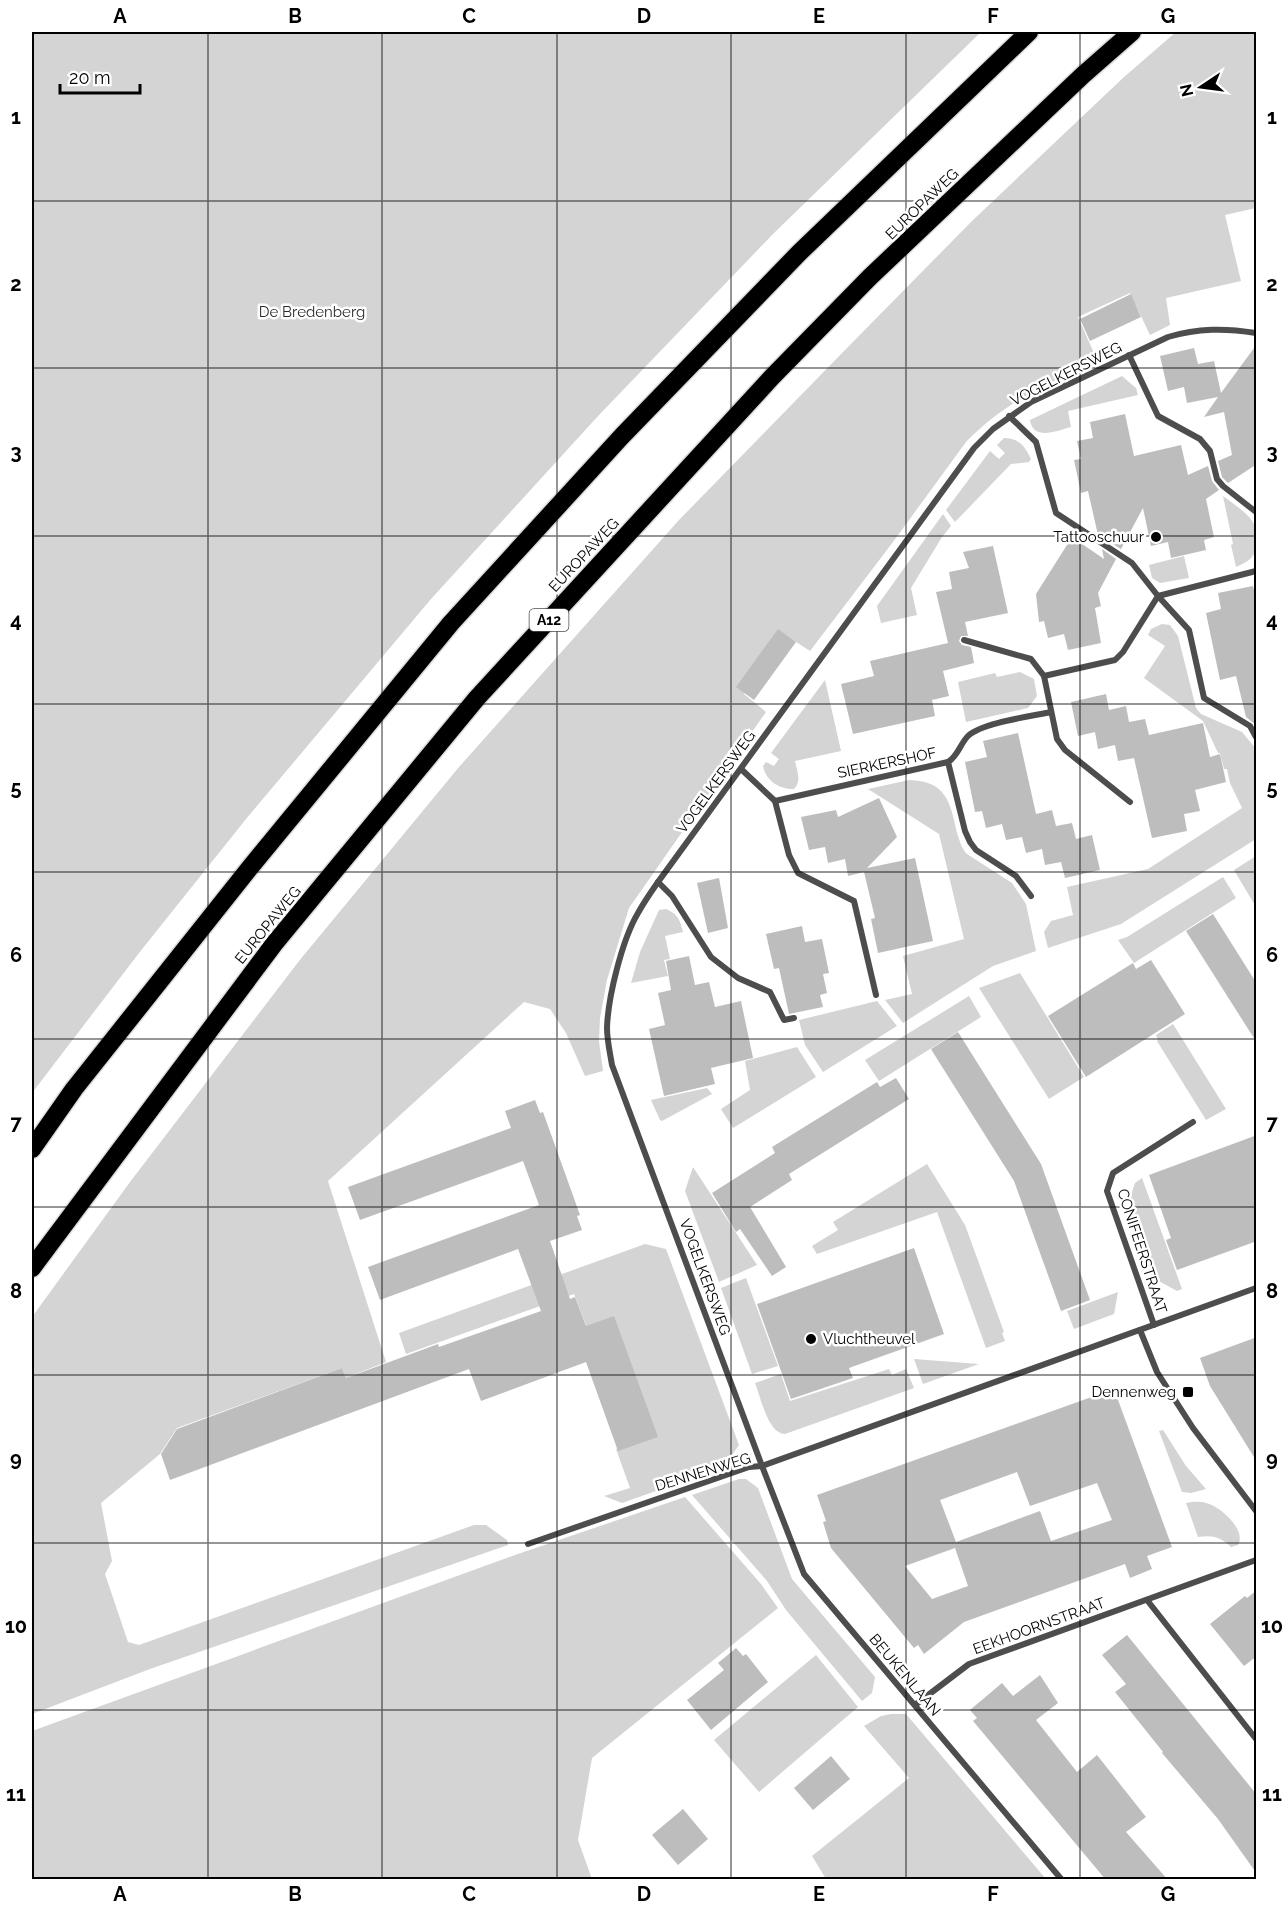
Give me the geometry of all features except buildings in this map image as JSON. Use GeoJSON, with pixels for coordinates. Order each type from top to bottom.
{"type":"FeatureCollection","features":[{"type":"Feature","properties":{"kind":"highway"},"geometry":{"type":"LineString","coordinates":[[32,1149],[75,1089],[248,870],[451,623],[622,436],[799,253],[1029,32]]}},
{"type":"Feature","properties":{"kind":"highway","name":"EUROPAWEG"},"geometry":{"type":"LineString","coordinates":[[32,1268],[274,944],[477,698],[796,352],[870,277],[1083,75],[1132,32]]}},
{"type":"Feature","properties":{"kind":"street","name":"VOGELKERSWEG"},"geometry":{"type":"LineString","coordinates":[[762,1466],[612,1065],[607,1030],[614,985],[626,940],[637,914],[974,448],[1009,416],[1031,402],[1168,337],[1189,331],[1214,328],[1257,333]]}},
{"type":"Feature","properties":{"kind":"street"},"geometry":{"type":"LineString","coordinates":[[1129,355],[1158,416],[1200,439],[1210,451],[1217,479],[1257,512]]}},
{"type":"Feature","properties":{"kind":"street"},"geometry":{"type":"LineString","coordinates":[[1009,416],[1036,442],[1056,513],[1131,563],[1189,630],[1204,698],[1250,726],[1257,737]]}},
{"type":"Feature","properties":{"kind":"street"},"geometry":{"type":"LineString","coordinates":[[1044,676],[1115,660],[1123,652],[1158,596],[1257,571]]}},
{"type":"Feature","properties":{"kind":"street"},"geometry":{"type":"LineString","coordinates":[[964,640],[1031,659],[1044,676],[1057,739],[1065,750],[1130,802]]}},
{"type":"Feature","properties":{"kind":"street"},"geometry":{"type":"LineString","coordinates":[[948,762],[953,759],[968,736],[978,728],[1051,711]]}},
{"type":"Feature","properties":{"kind":"street","name":"SIERKERSHOF"},"geometry":{"type":"LineString","coordinates":[[775,801],[948,762],[964,831],[970,842],[976,850],[1016,876],[1031,896]]}},
{"type":"Feature","properties":{"kind":"street"},"geometry":{"type":"LineString","coordinates":[[741,769],[775,801],[789,855],[798,873],[854,901],[876,995]]}},
{"type":"Feature","properties":{"kind":"street"},"geometry":{"type":"LineString","coordinates":[[658,882],[672,896],[711,957],[738,978],[770,992],[784,1020],[794,1018]]}},
{"type":"Feature","properties":{"kind":"street","name":"CONIFEERSTRAAT"},"geometry":{"type":"LineString","coordinates":[[1154,1325],[1107,1191],[1113,1173],[1193,1122]]}},
{"type":"Feature","properties":{"kind":"street","name":"DENNENWEG"},"geometry":{"type":"LineString","coordinates":[[528,1544],[749,1467],[762,1466],[1257,1288]]}},
{"type":"Feature","properties":{"kind":"street"},"geometry":{"type":"LineString","coordinates":[[1140,1330],[1157,1372],[1202,1442],[1257,1511]]}},
{"type":"Feature","properties":{"kind":"street","name":"BEUKENLAAN"},"geometry":{"type":"LineString","coordinates":[[762,1466],[804,1574],[1062,1880]]}},
{"type":"Feature","properties":{"kind":"street","name":"EEKHOORNSTRAAT"},"geometry":{"type":"LineString","coordinates":[[915,1705],[969,1664],[1257,1560]]}},
{"type":"Feature","properties":{"kind":"street"},"geometry":{"type":"LineString","coordinates":[[1148,1600],[1257,1739]]}},
{"type":"Feature","properties":{"kind":"green space","name":"De Bredenberg"},"geometry":{"type":"Polygon","coordinates":[[[32,32],[981,32],[773,234],[599,415],[431,599],[246,819],[139,953],[32,1093],[32,32]]]}},
{"type":"Feature","properties":{"kind":"green space"},"geometry":{"type":"Polygon","coordinates":[[[1176,32],[1256,32],[1256,208],[1225,215],[1241,281],[1166,298],[1170,325],[1150,335],[1130,293],[1078,317],[1097,360],[1027,395],[996,415],[966,442],[810,651],[784,634],[744,694],[766,712],[629,908],[607,980],[600,1018],[599,1041],[603,1071],[585,1076],[566,1033],[550,1009],[524,1002],[328,1181],[386,1362],[346,1378],[342,1368],[177,1428],[160,1454],[101,1503],[112,1561],[105,1574],[128,1642],[139,1645],[474,1525],[486,1525],[507,1540],[508,1545],[150,1669],[32,1714],[32,1317],[130,1182],[299,961],[459,767],[679,520],[973,220],[1124,77],[1176,32]]]}},
{"type":"Feature","properties":{"kind":"green space"},"geometry":{"type":"Polygon","coordinates":[[[1122,376],[1136,388],[1138,395],[1068,411],[1071,427],[1065,429],[1046,433],[1036,431],[1032,426],[1030,420],[1122,376]]]}},
{"type":"Feature","properties":{"kind":"green space"},"geometry":{"type":"Polygon","coordinates":[[[1004,438],[1014,439],[1021,444],[1031,459],[1029,462],[1011,464],[955,522],[946,510],[990,451],[999,459],[1005,453],[997,445],[1004,438]]]}},
{"type":"Feature","properties":{"kind":"green space"},"geometry":{"type":"Polygon","coordinates":[[[1223,496],[1246,514],[1256,531],[1255,552],[1249,560],[1236,567],[1231,545],[1233,544],[1223,496]]]}},
{"type":"Feature","properties":{"kind":"green space"},"geometry":{"type":"Polygon","coordinates":[[[943,514],[951,526],[911,588],[917,615],[881,623],[877,606],[943,514]]]}},
{"type":"Feature","properties":{"kind":"green space"},"geometry":{"type":"Polygon","coordinates":[[[1184,556],[1189,578],[1160,583],[1152,578],[1149,565],[1184,556]]]}},
{"type":"Feature","properties":{"kind":"green space"},"geometry":{"type":"Polygon","coordinates":[[[1162,624],[1170,625],[1178,636],[1196,708],[1201,714],[1242,732],[1256,749],[1256,839],[1121,924],[1048,948],[1044,932],[1051,921],[1073,915],[1067,887],[1148,869],[1242,808],[1230,783],[1227,769],[1224,769],[1220,753],[1203,721],[1144,678],[1165,646],[1148,635],[1151,629],[1162,624]]]}},
{"type":"Feature","properties":{"kind":"green space"},"geometry":{"type":"Polygon","coordinates":[[[1020,672],[1034,679],[1037,696],[1028,708],[966,722],[958,682],[995,673],[997,677],[1020,672]]]}},
{"type":"Feature","properties":{"kind":"green space"},"geometry":{"type":"Polygon","coordinates":[[[825,680],[841,751],[795,761],[798,783],[794,789],[778,786],[767,776],[763,766],[766,762],[774,766],[779,759],[771,753],[825,680]]]}},
{"type":"Feature","properties":{"kind":"green space"},"geometry":{"type":"Polygon","coordinates":[[[909,780],[931,784],[939,789],[952,811],[957,833],[965,852],[1012,883],[1026,904],[1036,951],[993,966],[903,1023],[885,1000],[912,994],[903,956],[964,939],[939,834],[868,789],[909,780]]]}},
{"type":"Feature","properties":{"kind":"green space"},"geometry":{"type":"Polygon","coordinates":[[[1256,856],[1256,907],[1234,870],[1256,856]]]}},
{"type":"Feature","properties":{"kind":"green space"},"geometry":{"type":"Polygon","coordinates":[[[1223,877],[1236,898],[1134,963],[1118,940],[1127,937],[1223,877]]]}},
{"type":"Feature","properties":{"kind":"green space"},"geometry":{"type":"Polygon","coordinates":[[[666,909],[678,918],[683,932],[665,936],[670,959],[664,960],[668,976],[631,983],[640,952],[659,910],[666,909]]]}},
{"type":"Feature","properties":{"kind":"green space"},"geometry":{"type":"Polygon","coordinates":[[[1020,973],[1084,1077],[1049,1099],[979,988],[1020,973]]]}},
{"type":"Feature","properties":{"kind":"green space"},"geometry":{"type":"Polygon","coordinates":[[[969,996],[981,1017],[879,1081],[865,1060],[969,996]]]}},
{"type":"Feature","properties":{"kind":"green space"},"geometry":{"type":"Polygon","coordinates":[[[877,1001],[897,1026],[823,1072],[805,1045],[799,1020],[877,1001]]]}},
{"type":"Feature","properties":{"kind":"green space"},"geometry":{"type":"Polygon","coordinates":[[[1173,1024],[1226,1109],[1206,1120],[1157,1041],[1156,1035],[1173,1024]]]}},
{"type":"Feature","properties":{"kind":"green space"},"geometry":{"type":"Polygon","coordinates":[[[797,1047],[816,1077],[733,1128],[721,1109],[750,1090],[745,1061],[797,1047]]]}},
{"type":"Feature","properties":{"kind":"green space"},"geometry":{"type":"Polygon","coordinates":[[[707,1088],[712,1094],[662,1121],[651,1100],[707,1088]]]}},
{"type":"Feature","properties":{"kind":"green space"},"geometry":{"type":"Polygon","coordinates":[[[927,1164],[965,1225],[1004,1332],[1002,1333],[1005,1341],[986,1348],[937,1212],[817,1254],[812,1246],[838,1230],[833,1222],[927,1164]]]}},
{"type":"Feature","properties":{"kind":"green space"},"geometry":{"type":"Polygon","coordinates":[[[693,1167],[757,1265],[719,1282],[685,1191],[693,1167]]]}},
{"type":"Feature","properties":{"kind":"green space"},"geometry":{"type":"Polygon","coordinates":[[[1142,1178],[1182,1289],[1177,1291],[1157,1280],[1129,1201],[1135,1183],[1142,1178]]]}},
{"type":"Feature","properties":{"kind":"green space"},"geometry":{"type":"Polygon","coordinates":[[[645,1244],[666,1249],[739,1445],[724,1467],[622,1503],[604,1496],[630,1488],[616,1449],[655,1434],[587,1328],[574,1294],[406,1354],[399,1333],[645,1244]]]}},
{"type":"Feature","properties":{"kind":"green space"},"geometry":{"type":"Polygon","coordinates":[[[746,1278],[778,1366],[752,1374],[721,1288],[746,1278]]]}},
{"type":"Feature","properties":{"kind":"green space"},"geometry":{"type":"Polygon","coordinates":[[[1118,1292],[1114,1314],[1074,1329],[1067,1311],[1118,1292]]]}},
{"type":"Feature","properties":{"kind":"green space"},"geometry":{"type":"Polygon","coordinates":[[[914,1359],[979,1364],[923,1384],[914,1359]]]}},
{"type":"Feature","properties":{"kind":"green space"},"geometry":{"type":"Polygon","coordinates":[[[889,1369],[892,1375],[906,1369],[914,1388],[785,1434],[774,1428],[770,1422],[755,1383],[781,1374],[790,1401],[889,1369]]]}},
{"type":"Feature","properties":{"kind":"green space"},"geometry":{"type":"Polygon","coordinates":[[[1163,1430],[1186,1466],[1206,1489],[1191,1493],[1182,1492],[1159,1431],[1163,1430]]]}},
{"type":"Feature","properties":{"kind":"green space"},"geometry":{"type":"Polygon","coordinates":[[[739,1479],[746,1479],[758,1488],[792,1579],[875,1677],[872,1693],[862,1701],[786,1610],[767,1581],[692,1495],[739,1479]]]}},
{"type":"Feature","properties":{"kind":"green space"},"geometry":{"type":"Polygon","coordinates":[[[685,1497],[761,1584],[778,1608],[592,1758],[578,1840],[592,1879],[32,1879],[32,1731],[515,1555],[685,1497]]]}},
{"type":"Feature","properties":{"kind":"green space"},"geometry":{"type":"Polygon","coordinates":[[[1186,1503],[1206,1503],[1225,1514],[1239,1533],[1238,1545],[1231,1547],[1216,1538],[1198,1537],[1186,1503]]]}},
{"type":"Feature","properties":{"kind":"green space"},"geometry":{"type":"Polygon","coordinates":[[[816,1655],[858,1707],[759,1792],[714,1740],[816,1655]]]}},
{"type":"Feature","properties":{"kind":"green space"},"geometry":{"type":"Polygon","coordinates":[[[906,1714],[1046,1879],[826,1879],[812,1856],[909,1778],[864,1726],[881,1716],[906,1714]]]}},
{"type":"Feature","properties":{"kind":"place","name":"Tattooschuur"},"geometry":{"type":"Point","coordinates":[1156,537]}},
{"type":"Feature","properties":{"kind":"place","name":"Vluchtheuvel"},"geometry":{"type":"Point","coordinates":[811,1339]}},
{"type":"Feature","properties":{"kind":"place","name":"Dennenweg"},"geometry":{"type":"Point","coordinates":[1188,1392]}}]}
